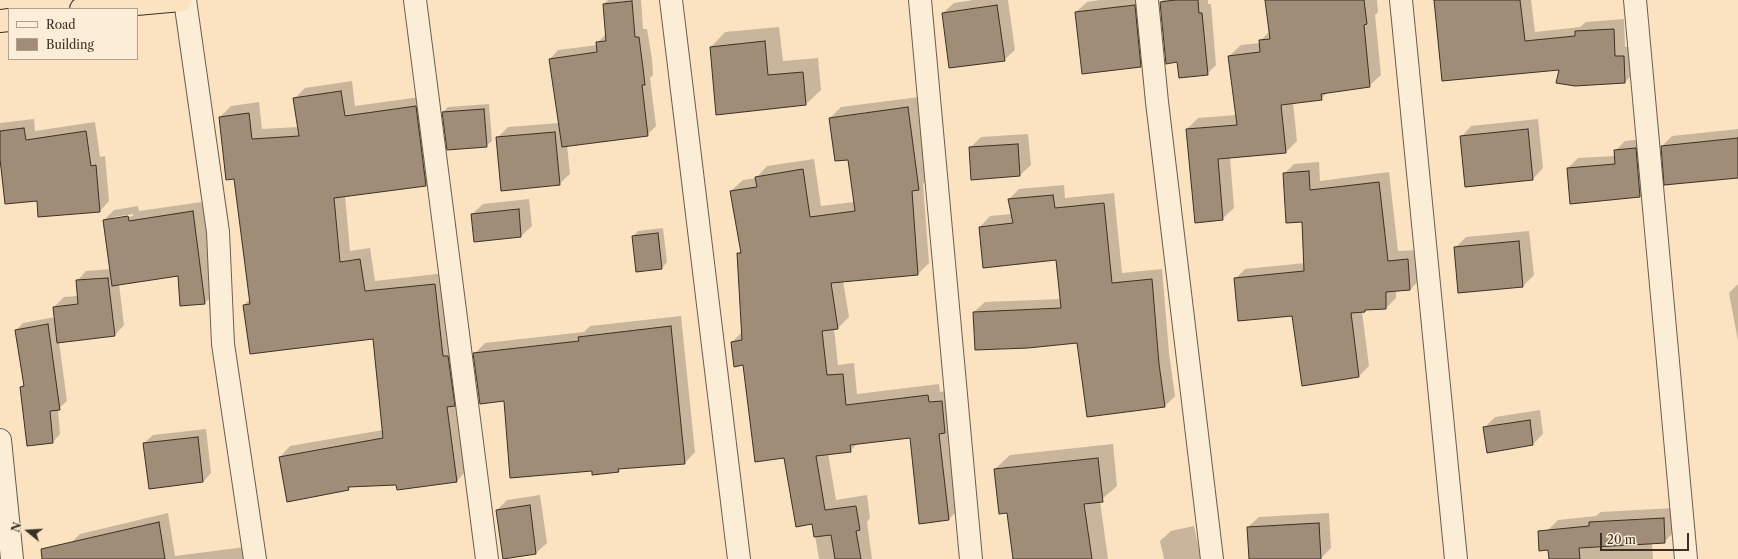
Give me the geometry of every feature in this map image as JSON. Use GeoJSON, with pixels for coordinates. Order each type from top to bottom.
{"type":"FeatureCollection","features":[{"type":"Feature","properties":{"kind":"highway"},"geometry":{"type":"LineString","coordinates":[[92,8],[181,0]]}},
{"type":"Feature","properties":{"kind":"street"},"geometry":{"type":"LineString","coordinates":[[184,0],[218,232],[223,344],[255,559]]}},
{"type":"Feature","properties":{"kind":"street"},"geometry":{"type":"LineString","coordinates":[[415,0],[487,559]]}},
{"type":"Feature","properties":{"kind":"street"},"geometry":{"type":"LineString","coordinates":[[670,0],[739,559]]}},
{"type":"Feature","properties":{"kind":"street"},"geometry":{"type":"LineString","coordinates":[[920,0],[971,559]]}},
{"type":"Feature","properties":{"kind":"street"},"geometry":{"type":"LineString","coordinates":[[1147,0],[1158,110],[1212,559]]}},
{"type":"Feature","properties":{"kind":"street"},"geometry":{"type":"LineString","coordinates":[[1401,0],[1456,559]]}},
{"type":"Feature","properties":{"kind":"street"},"geometry":{"type":"LineString","coordinates":[[1635,0],[1686,559]]}},
{"type":"Feature","properties":{"kind":"street"},"geometry":{"type":"LineString","coordinates":[[0,440],[12,559]]}},
{"type":"Feature","properties":{"kind":"building"},"geometry":{"type":"Polygon","coordinates":[[[1175,0],[1198,0],[1199,13],[1202,13],[1208,75],[1179,78],[1177,62],[1166,64],[1160,2],[1175,0]]]}},
{"type":"Feature","properties":{"kind":"building"},"geometry":{"type":"Polygon","coordinates":[[[1265,0],[1364,0],[1367,24],[1364,25],[1370,87],[1321,94],[1322,100],[1281,105],[1286,153],[1218,159],[1223,220],[1195,223],[1186,129],[1237,125],[1228,56],[1260,52],[1259,40],[1270,39],[1265,0]]]}},
{"type":"Feature","properties":{"kind":"building"},"geometry":{"type":"Polygon","coordinates":[[[1434,0],[1520,0],[1525,41],[1575,36],[1575,31],[1614,29],[1615,56],[1624,56],[1625,83],[1575,86],[1556,83],[1559,70],[1442,81],[1434,0]]]}},
{"type":"Feature","properties":{"kind":"building"},"geometry":{"type":"Polygon","coordinates":[[[632,1],[635,37],[639,37],[643,68],[645,85],[642,85],[648,136],[562,147],[549,59],[597,52],[596,42],[606,41],[603,4],[632,1]]]}},
{"type":"Feature","properties":{"kind":"building"},"geometry":{"type":"Polygon","coordinates":[[[997,5],[1005,61],[949,68],[942,13],[997,5]]]}},
{"type":"Feature","properties":{"kind":"building"},"geometry":{"type":"Polygon","coordinates":[[[1135,5],[1141,67],[1082,74],[1075,12],[1135,5]]]}},
{"type":"Feature","properties":{"kind":"building"},"geometry":{"type":"Polygon","coordinates":[[[765,41],[768,75],[803,72],[806,105],[716,115],[710,47],[765,41]]]}},
{"type":"Feature","properties":{"kind":"building"},"geometry":{"type":"Polygon","coordinates":[[[341,91],[345,116],[416,106],[426,186],[334,198],[340,262],[360,259],[365,291],[435,284],[443,356],[448,356],[455,406],[447,407],[457,482],[397,490],[396,485],[348,487],[349,490],[287,502],[279,457],[383,438],[373,339],[250,354],[243,305],[250,304],[234,179],[226,180],[219,117],[249,113],[252,139],[299,136],[293,98],[341,91]]]}},
{"type":"Feature","properties":{"kind":"building"},"geometry":{"type":"Polygon","coordinates":[[[908,107],[919,190],[912,191],[918,275],[831,283],[838,329],[822,331],[827,375],[843,374],[846,405],[928,395],[929,402],[942,401],[945,433],[939,434],[949,520],[919,524],[910,438],[850,445],[851,452],[816,456],[825,510],[856,506],[860,530],[856,531],[861,559],[835,559],[831,535],[814,537],[812,524],[796,527],[784,458],[755,462],[743,365],[734,367],[731,342],[742,340],[737,253],[741,253],[730,191],[757,187],[755,177],[803,169],[810,217],[855,211],[848,160],[835,161],[829,118],[908,107]]]}},
{"type":"Feature","properties":{"kind":"building"},"geometry":{"type":"Polygon","coordinates":[[[484,109],[487,147],[447,150],[442,112],[484,109]]]}},
{"type":"Feature","properties":{"kind":"building"},"geometry":{"type":"Polygon","coordinates":[[[24,128],[26,140],[86,131],[91,166],[96,165],[100,212],[38,217],[37,201],[5,204],[0,159],[0,131],[24,128]]]}},
{"type":"Feature","properties":{"kind":"building"},"geometry":{"type":"Polygon","coordinates":[[[1528,129],[1533,180],[1465,187],[1460,136],[1528,129]]]}},
{"type":"Feature","properties":{"kind":"building"},"geometry":{"type":"Polygon","coordinates":[[[555,132],[560,185],[501,191],[496,137],[555,132]]]}},
{"type":"Feature","properties":{"kind":"building"},"geometry":{"type":"Polygon","coordinates":[[[1738,138],[1738,178],[1664,185],[1661,146],[1738,138]]]}},
{"type":"Feature","properties":{"kind":"building"},"geometry":{"type":"Polygon","coordinates":[[[1018,144],[1020,176],[971,180],[969,147],[1018,144]]]}},
{"type":"Feature","properties":{"kind":"building"},"geometry":{"type":"Polygon","coordinates":[[[1636,148],[1640,197],[1570,204],[1567,168],[1615,164],[1614,150],[1636,148]]]}},
{"type":"Feature","properties":{"kind":"building"},"geometry":{"type":"Polygon","coordinates":[[[1309,171],[1310,190],[1379,182],[1388,261],[1408,259],[1410,290],[1386,292],[1386,309],[1365,310],[1365,312],[1351,313],[1359,377],[1302,386],[1292,316],[1238,321],[1234,278],[1304,271],[1302,222],[1286,223],[1283,173],[1309,171]]]}},
{"type":"Feature","properties":{"kind":"building"},"geometry":{"type":"Polygon","coordinates":[[[1053,195],[1055,208],[1104,203],[1112,283],[1152,279],[1159,364],[1165,407],[1087,417],[1077,343],[1028,348],[975,350],[973,312],[1061,308],[1056,260],[983,268],[979,227],[1013,223],[1008,199],[1053,195]]]}},
{"type":"Feature","properties":{"kind":"building"},"geometry":{"type":"Polygon","coordinates":[[[519,209],[521,237],[474,242],[471,214],[519,209]]]}},
{"type":"Feature","properties":{"kind":"building"},"geometry":{"type":"Polygon","coordinates":[[[193,211],[205,304],[180,306],[178,276],[112,286],[103,220],[128,216],[129,221],[193,211]]]}},
{"type":"Feature","properties":{"kind":"building"},"geometry":{"type":"Polygon","coordinates":[[[658,233],[662,269],[636,272],[632,236],[658,233]]]}},
{"type":"Feature","properties":{"kind":"building"},"geometry":{"type":"Polygon","coordinates":[[[1519,241],[1523,287],[1458,293],[1454,247],[1519,241]]]}},
{"type":"Feature","properties":{"kind":"building"},"geometry":{"type":"Polygon","coordinates":[[[108,278],[115,336],[57,343],[53,307],[78,304],[76,280],[108,278]]]}},
{"type":"Feature","properties":{"kind":"building"},"geometry":{"type":"Polygon","coordinates":[[[48,324],[60,410],[50,411],[53,443],[27,446],[20,387],[24,386],[15,330],[48,324]]]}},
{"type":"Feature","properties":{"kind":"building"},"geometry":{"type":"Polygon","coordinates":[[[671,326],[685,464],[618,469],[619,472],[592,475],[592,471],[510,478],[504,401],[480,404],[473,353],[579,341],[578,337],[671,326]]]}},
{"type":"Feature","properties":{"kind":"building"},"geometry":{"type":"Polygon","coordinates":[[[1530,420],[1533,445],[1487,453],[1483,427],[1530,420]]]}},
{"type":"Feature","properties":{"kind":"building"},"geometry":{"type":"Polygon","coordinates":[[[198,437],[203,482],[149,489],[143,443],[198,437]]]}},
{"type":"Feature","properties":{"kind":"building"},"geometry":{"type":"Polygon","coordinates":[[[1098,458],[1103,502],[1084,504],[1092,559],[1013,559],[1007,513],[999,514],[994,469],[1098,458]]]}},
{"type":"Feature","properties":{"kind":"building"},"geometry":{"type":"Polygon","coordinates":[[[530,505],[536,554],[503,559],[496,510],[530,505]]]}},
{"type":"Feature","properties":{"kind":"building"},"geometry":{"type":"Polygon","coordinates":[[[1664,518],[1665,543],[1579,548],[1580,559],[1549,559],[1548,550],[1539,551],[1538,531],[1589,526],[1589,522],[1664,518]]]}},
{"type":"Feature","properties":{"kind":"building"},"geometry":{"type":"Polygon","coordinates":[[[159,522],[165,559],[42,559],[41,549],[159,522]]]}},
{"type":"Feature","properties":{"kind":"building"},"geometry":{"type":"Polygon","coordinates":[[[1319,523],[1321,559],[1249,559],[1247,527],[1319,523]]]}}]}
